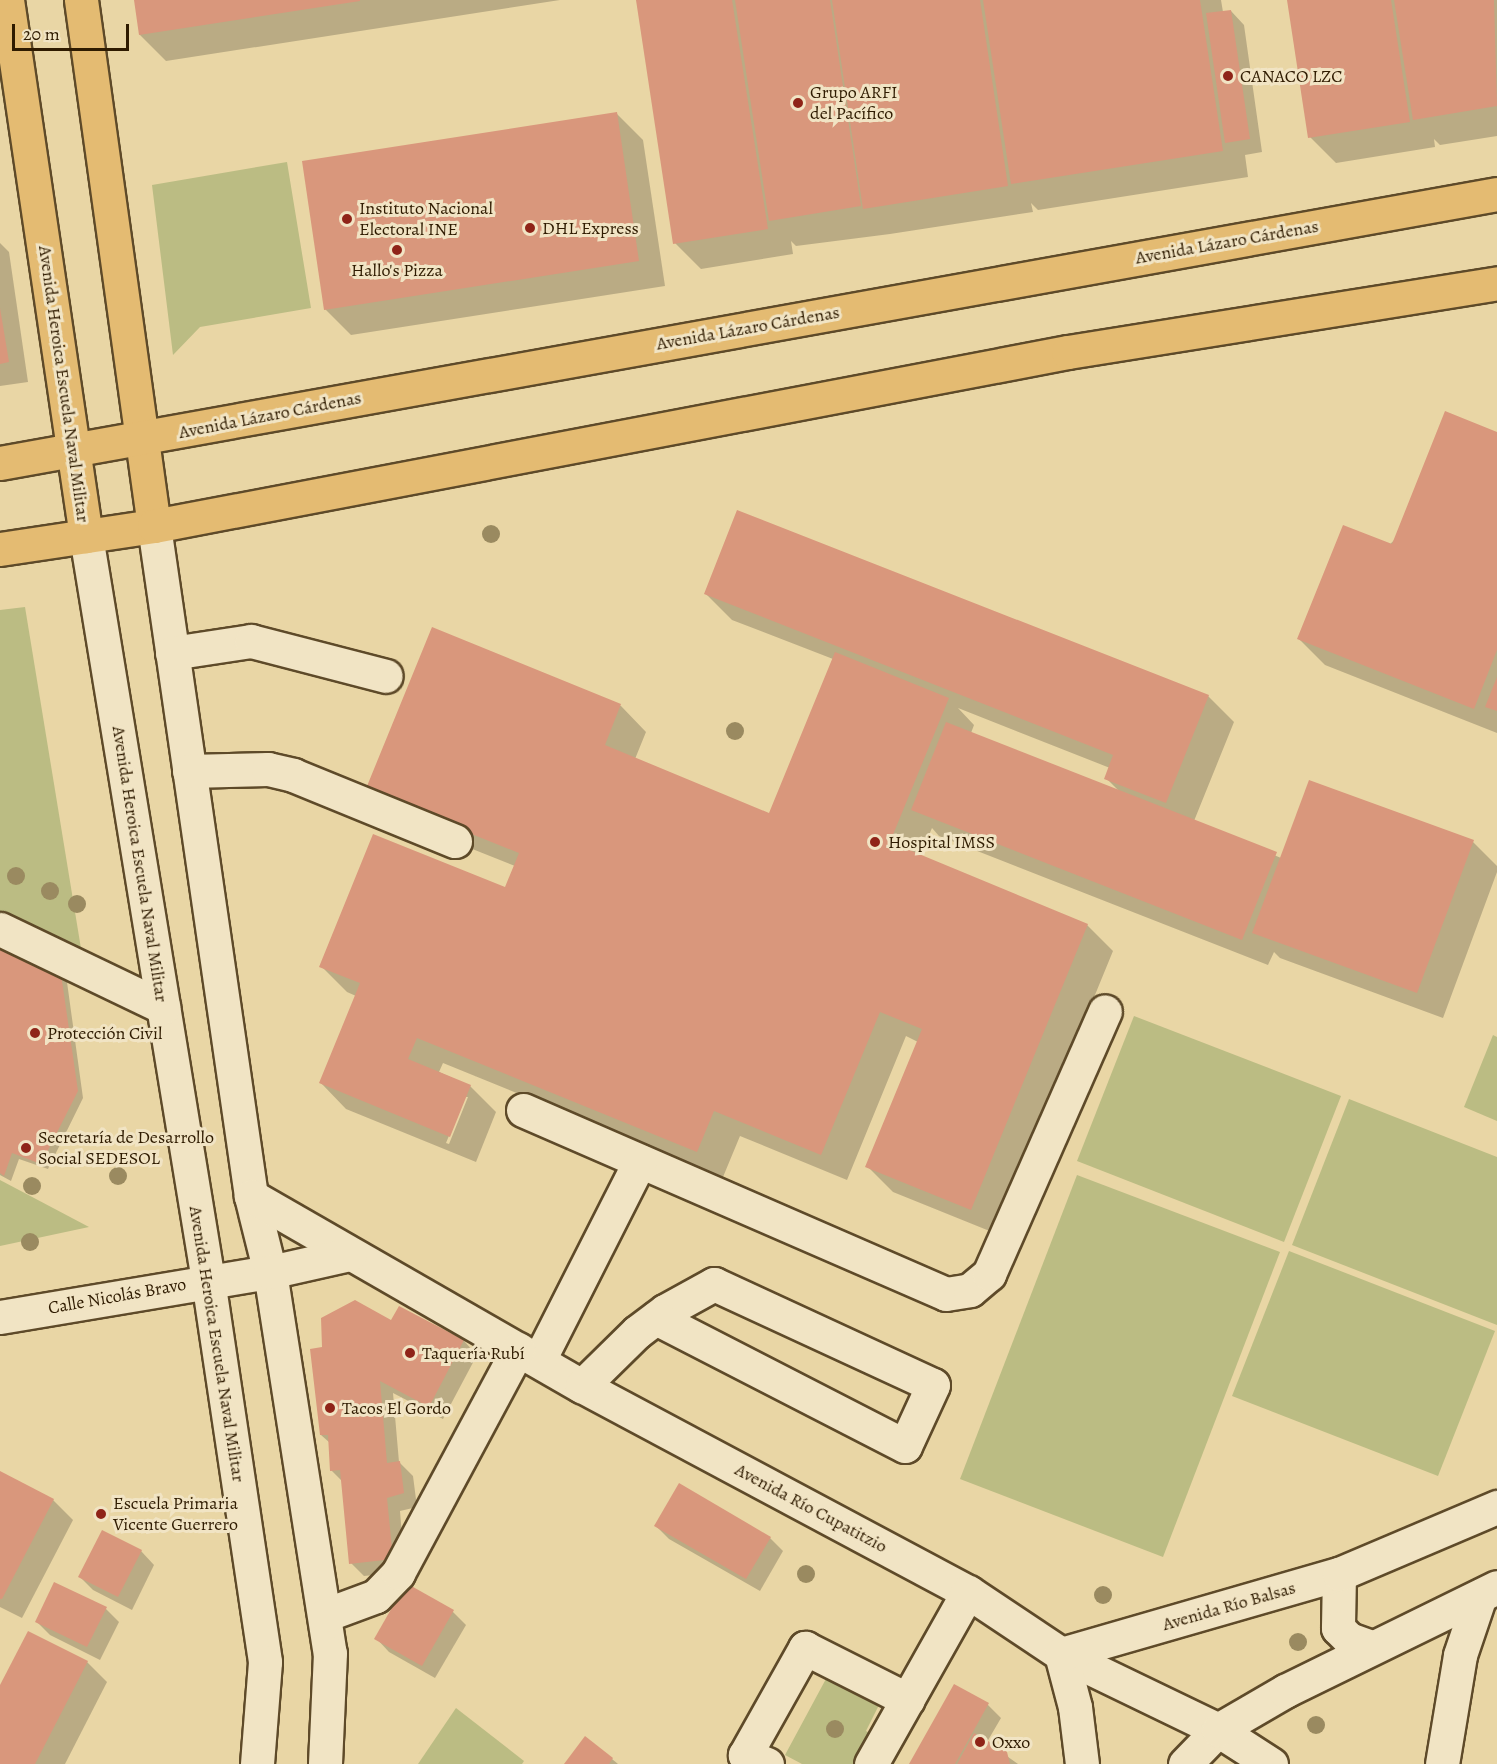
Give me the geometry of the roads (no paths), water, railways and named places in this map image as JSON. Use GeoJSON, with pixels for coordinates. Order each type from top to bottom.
{"type":"FeatureCollection","features":[{"type":"Feature","properties":{"kind":"main road","name":"Avenida Heroica Escuela Naval Militar"},"geometry":{"type":"LineString","coordinates":[[7,0],[86,536]]}},
{"type":"Feature","properties":{"kind":"main road"},"geometry":{"type":"LineString","coordinates":[[81,0],[154,526]]}},
{"type":"Feature","properties":{"kind":"main road","name":"Avenida Lázaro Cárdenas"},"geometry":{"type":"LineString","coordinates":[[0,463],[142,440],[289,409],[1497,194]]}},
{"type":"Feature","properties":{"kind":"main road"},"geometry":{"type":"LineString","coordinates":[[0,549],[154,526],[1068,352],[1497,283]]}},
{"type":"Feature","properties":{"kind":"street"},"geometry":{"type":"LineString","coordinates":[[154,526],[251,1196],[270,1272],[325,1615],[330,1653],[326,1764]]}},
{"type":"Feature","properties":{"kind":"street","name":"Avenida Heroica Escuela Naval Militar"},"geometry":{"type":"LineString","coordinates":[[86,536],[208,1280],[265,1662],[257,1764]]}},
{"type":"Feature","properties":{"kind":"street"},"geometry":{"type":"LineString","coordinates":[[172,653],[251,640],[386,676]]}},
{"type":"Feature","properties":{"kind":"street"},"geometry":{"type":"LineString","coordinates":[[189,771],[268,769],[294,775],[455,841]]}},
{"type":"Feature","properties":{"kind":"street"},"geometry":{"type":"LineString","coordinates":[[0,929],[163,1007]]}},
{"type":"Feature","properties":{"kind":"street"},"geometry":{"type":"LineString","coordinates":[[523,1110],[946,1294],[970,1290],[989,1274],[1105,1011]]}},
{"type":"Feature","properties":{"kind":"street"},"geometry":{"type":"LineString","coordinates":[[325,1615],[376,1596],[398,1573],[640,1161]]}},
{"type":"Feature","properties":{"kind":"street","name":"Avenida Río Cupatitzio"},"geometry":{"type":"LineString","coordinates":[[251,1196],[582,1386],[968,1592],[1061,1654],[1218,1730],[1271,1764]]}},
{"type":"Feature","properties":{"kind":"street","name":"Calle Nicolás Bravo"},"geometry":{"type":"LineString","coordinates":[[0,1317],[208,1280],[270,1272],[350,1254]]}},
{"type":"Feature","properties":{"kind":"street"},"geometry":{"type":"LineString","coordinates":[[582,1386],[656,1318],[714,1284],[933,1385],[905,1446],[656,1318]]}},
{"type":"Feature","properties":{"kind":"street","name":"Avenida Río Balsas"},"geometry":{"type":"LineString","coordinates":[[1061,1654],[1339,1574],[1497,1507]]}},
{"type":"Feature","properties":{"kind":"street"},"geometry":{"type":"LineString","coordinates":[[1339,1574],[1338,1628],[1349,1639],[1371,1647]]}},
{"type":"Feature","properties":{"kind":"street"},"geometry":{"type":"LineString","coordinates":[[871,1764],[968,1592]]}},
{"type":"Feature","properties":{"kind":"street"},"geometry":{"type":"LineString","coordinates":[[1185,1764],[1218,1730],[1371,1647],[1488,1592]]}},
{"type":"Feature","properties":{"kind":"street"},"geometry":{"type":"LineString","coordinates":[[1442,1764],[1460,1655],[1488,1592]]}},
{"type":"Feature","properties":{"kind":"street"},"geometry":{"type":"LineString","coordinates":[[758,1762],[745,1755],[805,1648],[908,1700]]}},
{"type":"Feature","properties":{"kind":"street"},"geometry":{"type":"LineString","coordinates":[[1061,1654],[1075,1707],[1082,1764]]}},
{"type":"Feature","properties":{"kind":"place","name":"CANACO LZC"},"geometry":{"type":"Point","coordinates":[1228,76]}},
{"type":"Feature","properties":{"kind":"place","name":"Grupo ARFI del Pacífico"},"geometry":{"type":"Point","coordinates":[798,103]}},
{"type":"Feature","properties":{"kind":"place","name":"Instituto Nacional Electoral INE"},"geometry":{"type":"Point","coordinates":[347,219]}},
{"type":"Feature","properties":{"kind":"place","name":"DHL Express"},"geometry":{"type":"Point","coordinates":[530,228]}},
{"type":"Feature","properties":{"kind":"place","name":"Hallo's Pizza"},"geometry":{"type":"Point","coordinates":[397,250]}},
{"type":"Feature","properties":{"kind":"place","name":"Hospital IMSS"},"geometry":{"type":"Point","coordinates":[875,842]}},
{"type":"Feature","properties":{"kind":"place","name":"Protección Civil"},"geometry":{"type":"Point","coordinates":[35,1033]}},
{"type":"Feature","properties":{"kind":"place","name":"Secretaría de Desarrollo Social SEDESOL"},"geometry":{"type":"Point","coordinates":[26,1148]}},
{"type":"Feature","properties":{"kind":"place","name":"Taquería Rubí"},"geometry":{"type":"Point","coordinates":[410,1353]}},
{"type":"Feature","properties":{"kind":"place","name":"Tacos El Gordo"},"geometry":{"type":"Point","coordinates":[330,1408]}},
{"type":"Feature","properties":{"kind":"place","name":"Escuela Primaria Vicente Guerrero"},"geometry":{"type":"Point","coordinates":[101,1514]}},
{"type":"Feature","properties":{"kind":"place","name":"Oxxo"},"geometry":{"type":"Point","coordinates":[980,1742]}}]}
